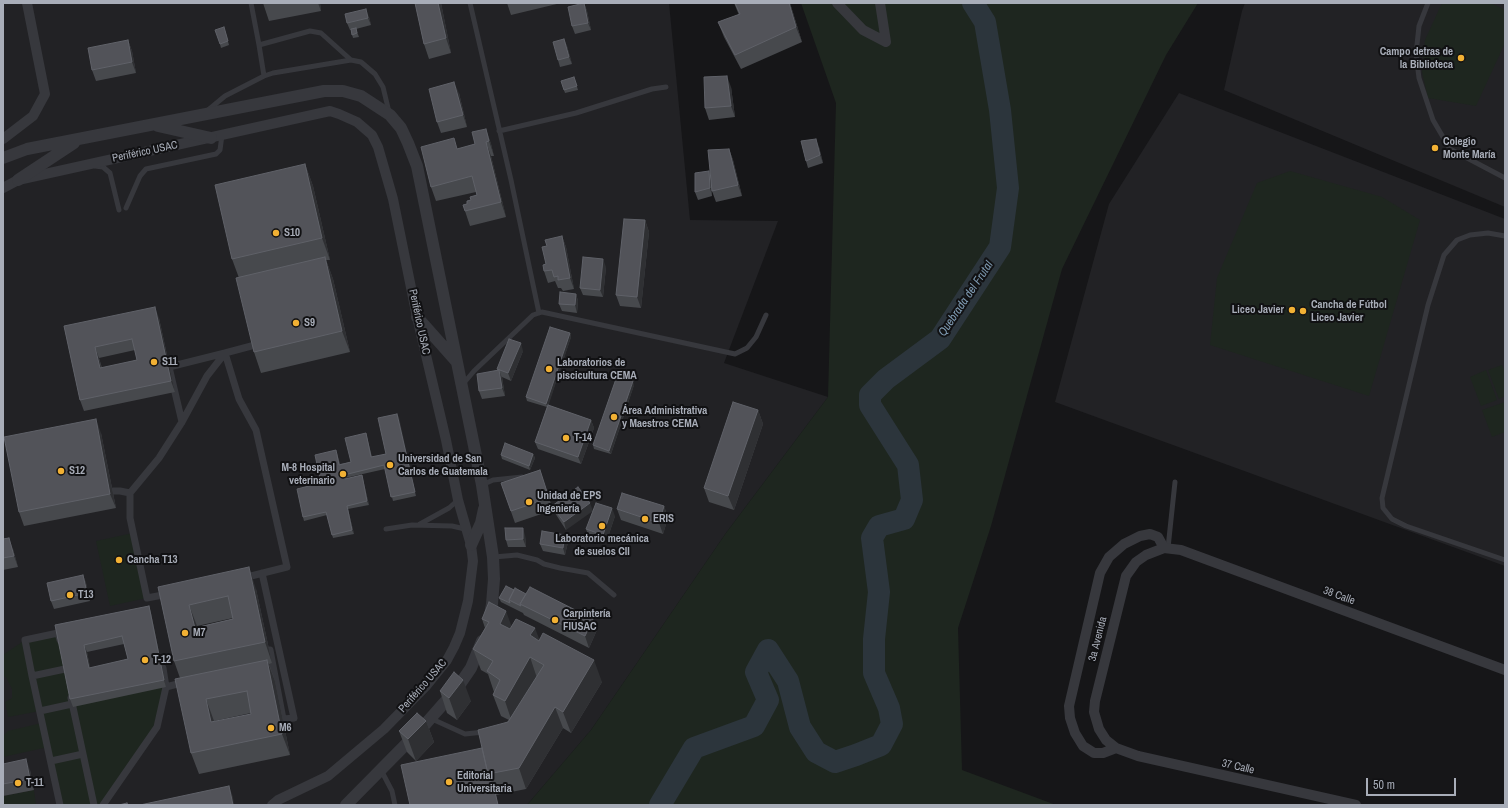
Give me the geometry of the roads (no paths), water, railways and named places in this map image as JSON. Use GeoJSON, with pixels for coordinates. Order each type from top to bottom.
{"type":"FeatureCollection","features":[{"type":"Feature","properties":{"kind":"street"},"geometry":{"type":"LineString","coordinates":[[3,139],[33,116],[45,94],[27,3]]}},
{"type":"Feature","properties":{"kind":"street"},"geometry":{"type":"LineString","coordinates":[[837,3],[863,30],[886,42],[880,3]]}},
{"type":"Feature","properties":{"kind":"street"},"geometry":{"type":"LineString","coordinates":[[3,158],[27,149],[324,91],[343,91],[361,96],[390,115],[401,128],[417,166],[485,500],[493,557],[494,579],[492,604],[487,627],[471,668],[458,687],[431,718],[346,805]]}},
{"type":"Feature","properties":{"kind":"street","name":"Periférico USAC"},"geometry":{"type":"LineString","coordinates":[[3,188],[18,180],[330,112],[351,119],[365,128],[372,135],[383,161],[393,199],[417,317],[446,440],[458,500],[470,545],[473,561],[468,601],[460,633],[447,660],[426,686],[384,729],[328,776],[278,800],[272,805]]}},
{"type":"Feature","properties":{"kind":"street"},"geometry":{"type":"LineString","coordinates":[[153,125],[217,136]]}},
{"type":"Feature","properties":{"kind":"street"},"geometry":{"type":"LineString","coordinates":[[18,180],[80,139]]}},
{"type":"Feature","properties":{"kind":"street"},"geometry":{"type":"LineString","coordinates":[[417,317],[457,362]]}},
{"type":"Feature","properties":{"kind":"street"},"geometry":{"type":"LineString","coordinates":[[182,422],[169,367],[255,345]]}},
{"type":"Feature","properties":{"kind":"street"},"geometry":{"type":"LineString","coordinates":[[178,592],[147,598],[130,518],[130,493],[159,458],[182,422],[207,376],[225,353]]}},
{"type":"Feature","properties":{"kind":"street"},"geometry":{"type":"LineString","coordinates":[[225,353],[238,399],[256,430],[287,568],[239,579]]}},
{"type":"Feature","properties":{"kind":"street"},"geometry":{"type":"LineString","coordinates":[[112,491],[130,493]]}},
{"type":"Feature","properties":{"kind":"street"},"geometry":{"type":"LineString","coordinates":[[470,545],[481,523],[485,500]]}},
{"type":"Feature","properties":{"kind":"street"},"geometry":{"type":"LineString","coordinates":[[1116,748],[1104,753],[1094,754],[1083,746],[1075,733],[1070,718],[1069,706],[1098,580],[1100,573],[1109,557],[1124,544],[1140,536],[1150,534],[1158,537],[1166,548]]}},
{"type":"Feature","properties":{"kind":"street","name":"38 Calle"},"geometry":{"type":"LineString","coordinates":[[1166,548],[1181,550],[1505,670]]}},
{"type":"Feature","properties":{"kind":"street","name":"3a Avenida"},"geometry":{"type":"LineString","coordinates":[[1116,748],[1106,740],[1099,729],[1094,712],[1094,701],[1126,576],[1136,562],[1146,555],[1166,548]]}},
{"type":"Feature","properties":{"kind":"street"},"geometry":{"type":"LineString","coordinates":[[262,573],[294,718],[283,720],[269,664],[268,642]]}},
{"type":"Feature","properties":{"kind":"street"},"geometry":{"type":"LineString","coordinates":[[60,805],[24,640],[58,633],[61,647]]}},
{"type":"Feature","properties":{"kind":"street"},"geometry":{"type":"LineString","coordinates":[[102,805],[158,727],[166,687],[160,658]]}},
{"type":"Feature","properties":{"kind":"street"},"geometry":{"type":"LineString","coordinates":[[32,676],[65,669]]}},
{"type":"Feature","properties":{"kind":"street"},"geometry":{"type":"LineString","coordinates":[[166,687],[190,681]]}},
{"type":"Feature","properties":{"kind":"street"},"geometry":{"type":"LineString","coordinates":[[70,690],[94,805]]}},
{"type":"Feature","properties":{"kind":"street"},"geometry":{"type":"LineString","coordinates":[[40,711],[72,704]]}},
{"type":"Feature","properties":{"kind":"street","name":"37 Calle"},"geometry":{"type":"LineString","coordinates":[[1116,748],[1138,756],[1356,805]]}},
{"type":"Feature","properties":{"kind":"street"},"geometry":{"type":"LineString","coordinates":[[51,761],[83,754]]}},
{"type":"Feature","properties":{"kind":"lane"},"geometry":{"type":"LineString","coordinates":[[251,3],[264,76]]}},
{"type":"Feature","properties":{"kind":"lane"},"geometry":{"type":"LineString","coordinates":[[470,3],[539,313]]}},
{"type":"Feature","properties":{"kind":"lane"},"geometry":{"type":"LineString","coordinates":[[1428,3],[1419,26],[1416,54],[1419,78],[1433,120],[1450,149],[1505,178]]}},
{"type":"Feature","properties":{"kind":"lane"},"geometry":{"type":"LineString","coordinates":[[259,45],[310,31],[321,33],[351,60]]}},
{"type":"Feature","properties":{"kind":"lane"},"geometry":{"type":"LineString","coordinates":[[204,115],[224,96],[247,83],[264,76],[273,73],[351,60],[361,62],[375,74],[383,87],[390,115]]}},
{"type":"Feature","properties":{"kind":"lane"},"geometry":{"type":"LineString","coordinates":[[499,131],[576,113],[652,88],[666,87]]}},
{"type":"Feature","properties":{"kind":"lane"},"geometry":{"type":"LineString","coordinates":[[126,208],[140,176],[146,169],[216,154],[220,150],[217,136]]}},
{"type":"Feature","properties":{"kind":"lane"},"geometry":{"type":"LineString","coordinates":[[89,164],[103,167],[110,173],[119,210]]}},
{"type":"Feature","properties":{"kind":"lane"},"geometry":{"type":"LineString","coordinates":[[1505,236],[1488,233],[1470,235],[1457,240],[1444,255],[1428,305],[1382,498],[1383,508],[1392,519],[1406,526],[1505,560]]}},
{"type":"Feature","properties":{"kind":"lane"},"geometry":{"type":"LineString","coordinates":[[462,386],[474,371],[533,315],[542,312],[735,354],[747,348],[756,337],[766,315]]}},
{"type":"Feature","properties":{"kind":"lane"},"geometry":{"type":"LineString","coordinates":[[482,485],[493,480],[524,477]]}},
{"type":"Feature","properties":{"kind":"lane"},"geometry":{"type":"LineString","coordinates":[[1166,548],[1175,482]]}},
{"type":"Feature","properties":{"kind":"lane"},"geometry":{"type":"LineString","coordinates":[[418,525],[449,508],[458,500]]}},
{"type":"Feature","properties":{"kind":"lane"},"geometry":{"type":"LineString","coordinates":[[386,529],[418,525],[452,526],[465,529]]}},
{"type":"Feature","properties":{"kind":"lane"},"geometry":{"type":"LineString","coordinates":[[493,557],[517,555],[536,560],[544,564],[588,573],[614,595]]}},
{"type":"Feature","properties":{"kind":"lane"},"geometry":{"type":"LineString","coordinates":[[431,718],[465,734],[487,732]]}},
{"type":"Feature","properties":{"kind":"lane"},"geometry":{"type":"LineString","coordinates":[[381,770],[392,791],[395,805]]}},
{"type":"Feature","properties":{"kind":"waterway","name":"Quebrada del Frutal"},"geometry":{"type":"LineString","coordinates":[[660,805],[694,748],[754,726],[768,700],[756,672],[768,650],[788,681],[800,727],[816,752],[835,762],[856,755],[881,745],[892,724],[889,708],[874,673],[874,639],[879,592],[872,538],[879,526],[904,519],[912,500],[908,465],[870,405],[870,395],[886,379],[940,339],[1000,247],[1008,188],[1000,110],[985,22],[973,3]]}},
{"type":"Feature","properties":{"kind":"place","name":"Campo detras de la Biblioteca"},"geometry":{"type":"Point","coordinates":[1461,58]}},
{"type":"Feature","properties":{"kind":"place","name":"Colegio Monte María"},"geometry":{"type":"Point","coordinates":[1435,148]}},
{"type":"Feature","properties":{"kind":"place","name":"S10"},"geometry":{"type":"Point","coordinates":[276,233]}},
{"type":"Feature","properties":{"kind":"place","name":"Liceo Javier"},"geometry":{"type":"Point","coordinates":[1292,310]}},
{"type":"Feature","properties":{"kind":"place","name":"Cancha de Fútbol Liceo Javier"},"geometry":{"type":"Point","coordinates":[1303,311]}},
{"type":"Feature","properties":{"kind":"place","name":"S9"},"geometry":{"type":"Point","coordinates":[296,323]}},
{"type":"Feature","properties":{"kind":"place","name":"S11"},"geometry":{"type":"Point","coordinates":[154,362]}},
{"type":"Feature","properties":{"kind":"place","name":"Laboratorios de piscicultura CEMA"},"geometry":{"type":"Point","coordinates":[549,369]}},
{"type":"Feature","properties":{"kind":"place","name":"Área Administrativa y Maestros CEMA"},"geometry":{"type":"Point","coordinates":[614,417]}},
{"type":"Feature","properties":{"kind":"place","name":"T-14"},"geometry":{"type":"Point","coordinates":[566,438]}},
{"type":"Feature","properties":{"kind":"place","name":"Universidad de San Carlos de Guatemala"},"geometry":{"type":"Point","coordinates":[390,465]}},
{"type":"Feature","properties":{"kind":"place","name":"S12"},"geometry":{"type":"Point","coordinates":[61,471]}},
{"type":"Feature","properties":{"kind":"place","name":"M-8 Hospital veterinario"},"geometry":{"type":"Point","coordinates":[343,474]}},
{"type":"Feature","properties":{"kind":"place","name":"Unidad de EPS Ingeniería"},"geometry":{"type":"Point","coordinates":[529,502]}},
{"type":"Feature","properties":{"kind":"place","name":"ERIS"},"geometry":{"type":"Point","coordinates":[645,519]}},
{"type":"Feature","properties":{"kind":"place","name":"Laboratorio mecánica de suelos CII"},"geometry":{"type":"Point","coordinates":[602,526]}},
{"type":"Feature","properties":{"kind":"place","name":"Cancha T13"},"geometry":{"type":"Point","coordinates":[119,560]}},
{"type":"Feature","properties":{"kind":"place","name":"T13"},"geometry":{"type":"Point","coordinates":[70,595]}},
{"type":"Feature","properties":{"kind":"place","name":"Carpintería FIUSAC"},"geometry":{"type":"Point","coordinates":[555,620]}},
{"type":"Feature","properties":{"kind":"place","name":"M7"},"geometry":{"type":"Point","coordinates":[185,633]}},
{"type":"Feature","properties":{"kind":"place","name":"T-12"},"geometry":{"type":"Point","coordinates":[145,660]}},
{"type":"Feature","properties":{"kind":"place","name":"M6"},"geometry":{"type":"Point","coordinates":[271,728]}},
{"type":"Feature","properties":{"kind":"place","name":"Editorial Universitaria"},"geometry":{"type":"Point","coordinates":[449,782]}},
{"type":"Feature","properties":{"kind":"place","name":"T-11"},"geometry":{"type":"Point","coordinates":[18,783]}}]}
